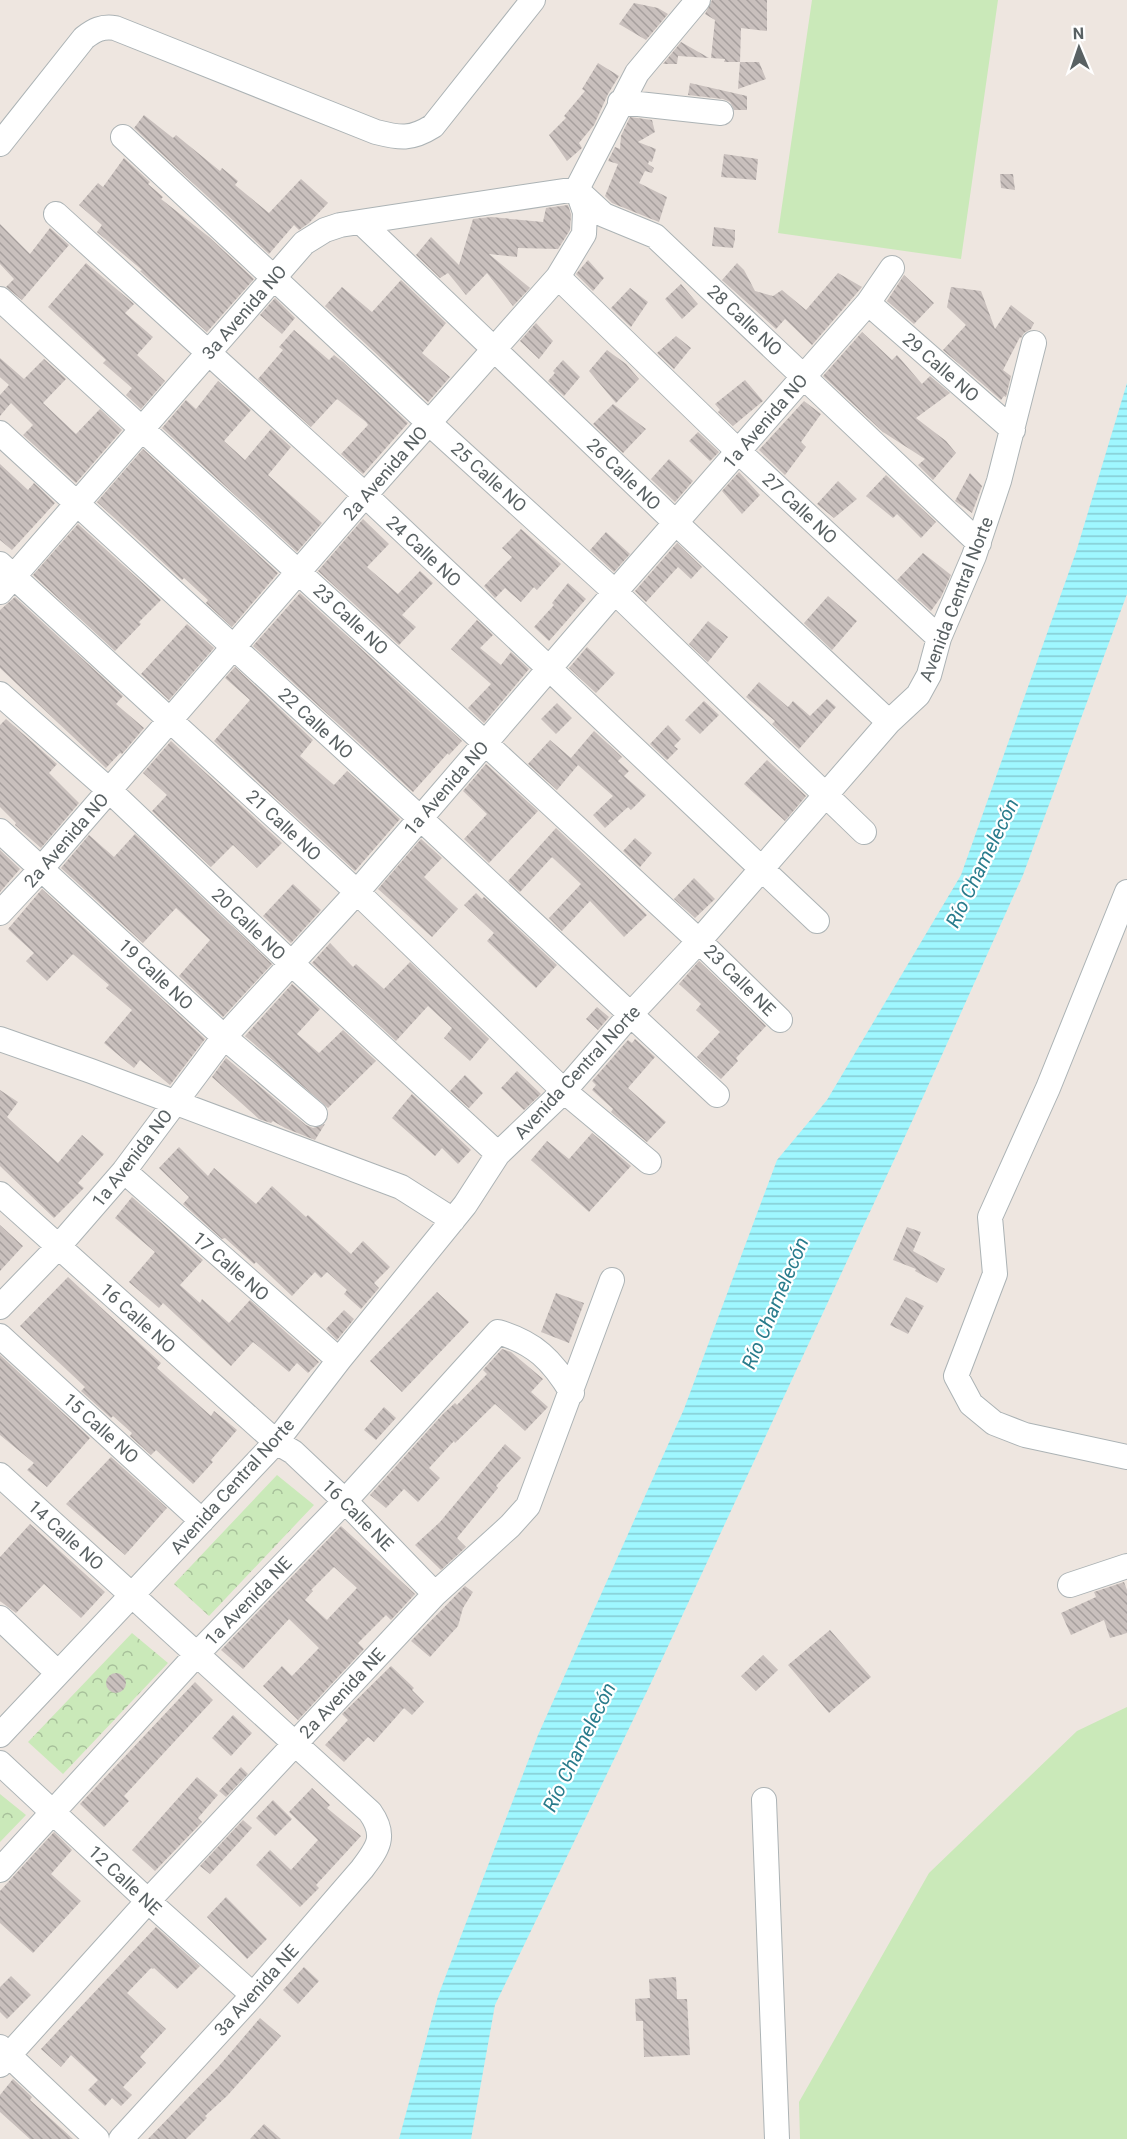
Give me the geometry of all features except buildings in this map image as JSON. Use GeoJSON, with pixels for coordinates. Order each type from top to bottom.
{"type":"FeatureCollection","features":[{"type":"Feature","properties":{"kind":"street"},"geometry":{"type":"LineString","coordinates":[[0,144],[84,38],[93,30],[105,26],[116,28],[376,132],[397,138],[417,136],[433,126],[533,0]]}},
{"type":"Feature","properties":{"kind":"street"},"geometry":{"type":"LineString","coordinates":[[577,189],[637,73],[698,0]]}},
{"type":"Feature","properties":{"kind":"street"},"geometry":{"type":"LineString","coordinates":[[620,102],[721,113]]}},
{"type":"Feature","properties":{"kind":"street","name":"25 Calle NO"},"geometry":{"type":"LineString","coordinates":[[123,137],[429,423],[615,591],[864,832]]}},
{"type":"Feature","properties":{"kind":"street","name":"3a Avenida NO"},"geometry":{"type":"LineString","coordinates":[[4,577],[77,502],[304,243],[325,230],[340,225],[577,189]]}},
{"type":"Feature","properties":{"kind":"street","name":"2a Avenida NO"},"geometry":{"type":"LineString","coordinates":[[0,913],[41,869],[365,495],[558,277],[584,234],[585,212],[577,189]]}},
{"type":"Feature","properties":{"kind":"street","name":"28 Calle NO"},"geometry":{"type":"LineString","coordinates":[[577,189],[604,214],[655,236],[979,543]]}},
{"type":"Feature","properties":{"kind":"street","name":"24 Calle NO"},"geometry":{"type":"LineString","coordinates":[[56,213],[365,495],[817,921]]}},
{"type":"Feature","properties":{"kind":"street","name":"26 Calle NO"},"geometry":{"type":"LineString","coordinates":[[362,223],[676,523],[889,722]]}},
{"type":"Feature","properties":{"kind":"street","name":"1a Avenida NO"},"geometry":{"type":"LineString","coordinates":[[0,1307],[58,1247],[124,1172],[224,1036],[357,892],[615,591],[868,303],[892,268]]}},
{"type":"Feature","properties":{"kind":"street","name":"27 Calle NO"},"geometry":{"type":"LineString","coordinates":[[558,277],[738,451],[939,638]]}},
{"type":"Feature","properties":{"kind":"street","name":"23 Calle NO"},"geometry":{"type":"LineString","coordinates":[[0,299],[299,571],[699,941]]}},
{"type":"Feature","properties":{"kind":"street","name":"29 Calle NO"},"geometry":{"type":"LineString","coordinates":[[868,303],[1013,430]]}},
{"type":"Feature","properties":{"kind":"street","name":"Avenida Central Norte"},"geometry":{"type":"LineString","coordinates":[[0,1735],[276,1442],[339,1360],[465,1205],[498,1154],[564,1091],[699,941],[889,722],[918,695],[929,675],[939,638],[979,543],[999,481],[1034,343]]}},
{"type":"Feature","properties":{"kind":"street","name":"22 Calle NO"},"geometry":{"type":"LineString","coordinates":[[0,433],[234,646],[717,1095]]}},
{"type":"Feature","properties":{"kind":"street","name":"21 Calle NO"},"geometry":{"type":"LineString","coordinates":[[4,577],[170,720],[357,892],[564,1091],[649,1162]]}},
{"type":"Feature","properties":{"kind":"street","name":"20 Calle NO"},"geometry":{"type":"LineString","coordinates":[[0,694],[109,790],[291,963],[498,1154]]}},
{"type":"Feature","properties":{"kind":"street","name":"19 Calle NO"},"geometry":{"type":"LineString","coordinates":[[0,831],[224,1036],[315,1114]]}},
{"type":"Feature","properties":{"kind":"street"},"geometry":{"type":"LineString","coordinates":[[1127,892],[1048,1088],[990,1217],[995,1274],[956,1376],[971,1404],[994,1423],[1025,1435],[1127,1457]]}},
{"type":"Feature","properties":{"kind":"street","name":"23 Calle NE"},"geometry":{"type":"LineString","coordinates":[[699,941],[780,1020]]}},
{"type":"Feature","properties":{"kind":"street"},"geometry":{"type":"LineString","coordinates":[[0,1039],[401,1187],[453,1220]]}},
{"type":"Feature","properties":{"kind":"street","name":"17 Calle NO"},"geometry":{"type":"LineString","coordinates":[[124,1172],[339,1360]]}},
{"type":"Feature","properties":{"kind":"street","name":"16 Calle NO"},"geometry":{"type":"LineString","coordinates":[[0,1194],[276,1442]]}},
{"type":"Feature","properties":{"kind":"street","name":"2a Avenida NE"},"geometry":{"type":"LineString","coordinates":[[3,2056],[435,1594],[495,1540],[528,1506],[612,1280]]}},
{"type":"Feature","properties":{"kind":"street","name":"1a Avenida NE"},"geometry":{"type":"LineString","coordinates":[[0,1870],[197,1654],[345,1501],[498,1332],[517,1338],[540,1352],[558,1370],[572,1392]]}},
{"type":"Feature","properties":{"kind":"street","name":"15 Calle NO"},"geometry":{"type":"LineString","coordinates":[[0,1336],[202,1521]]}},
{"type":"Feature","properties":{"kind":"street","name":"16 Calle NE"},"geometry":{"type":"LineString","coordinates":[[276,1442],[293,1452],[345,1501],[435,1594]]}},
{"type":"Feature","properties":{"kind":"street","name":"14 Calle NO"},"geometry":{"type":"LineString","coordinates":[[0,1475],[370,1812],[378,1823],[380,1835]]}},
{"type":"Feature","properties":{"kind":"street"},"geometry":{"type":"LineString","coordinates":[[1070,1585],[1127,1566]]}},
{"type":"Feature","properties":{"kind":"street"},"geometry":{"type":"LineString","coordinates":[[0,1618],[58,1673]]}},
{"type":"Feature","properties":{"kind":"street","name":"12 Calle NE"},"geometry":{"type":"LineString","coordinates":[[0,1763],[252,1995]]}},
{"type":"Feature","properties":{"kind":"street"},"geometry":{"type":"LineString","coordinates":[[764,1800],[777,2139]]}},
{"type":"Feature","properties":{"kind":"street","name":"3a Avenida NE"},"geometry":{"type":"LineString","coordinates":[[121,2139],[252,1995],[362,1869],[376,1850],[380,1835]]}},
{"type":"Feature","properties":{"kind":"street"},"geometry":{"type":"LineString","coordinates":[[3,2056],[97,2139]]}},
{"type":"Feature","properties":{"kind":"green space"},"geometry":{"type":"Polygon","coordinates":[[[812,0],[998,0],[961,259],[778,233],[812,0]]]}},
{"type":"Feature","properties":{"kind":"green space"},"geometry":{"type":"Polygon","coordinates":[[[277,1475],[314,1505],[209,1616],[174,1584],[277,1475]]]}},
{"type":"Feature","properties":{"kind":"green space"},"geometry":{"type":"Polygon","coordinates":[[[132,1633],[168,1663],[63,1774],[28,1742],[132,1633]]]}},
{"type":"Feature","properties":{"kind":"green space"},"geometry":{"type":"Polygon","coordinates":[[[1127,1707],[1127,2139],[800,2139],[799,2102],[929,1873],[1077,1731],[1127,1707]]]}},
{"type":"Feature","properties":{"kind":"green space"},"geometry":{"type":"Polygon","coordinates":[[[0,1794],[26,1815],[0,1842],[0,1794]]]}},
{"type":"Feature","properties":{"kind":"water","name":"Río Chamelecón"},"geometry":{"type":"Polygon","coordinates":[[[1127,383],[1127,594],[1023,875],[914,1117],[650,1685],[495,2005],[471,2139],[399,2139],[438,1996],[538,1735],[684,1409],[777,1160],[827,1100],[961,875],[1076,552],[1127,383]]]}}]}
